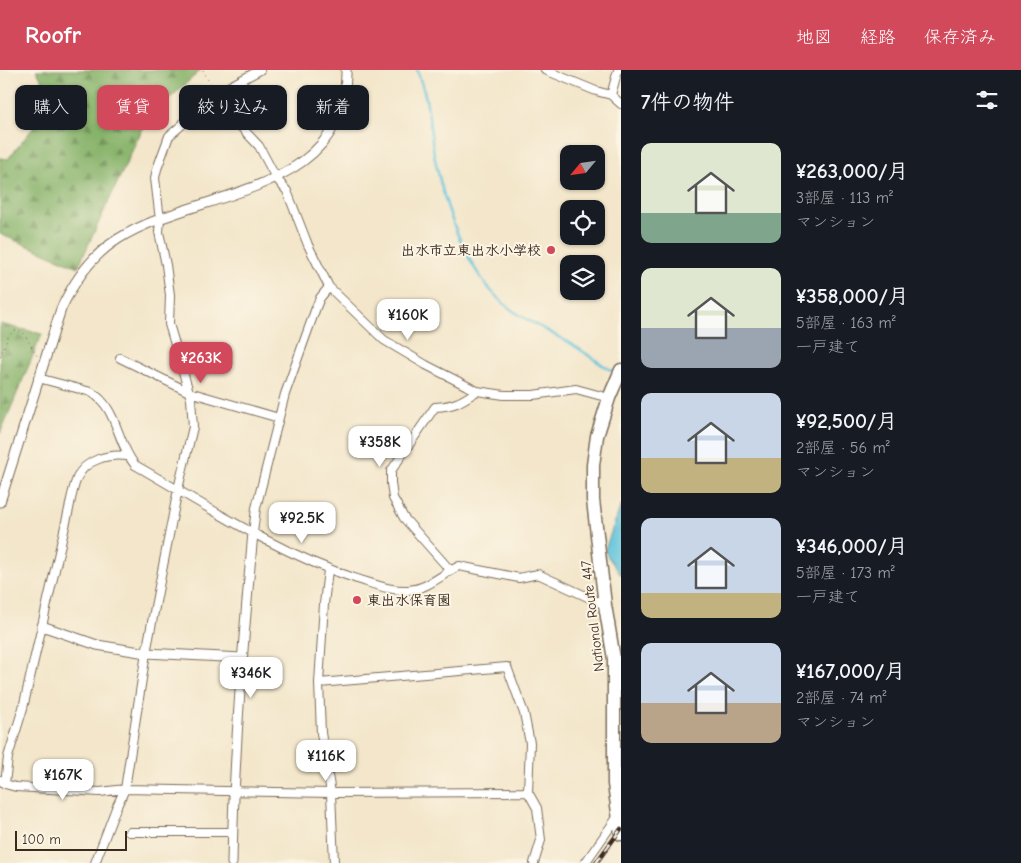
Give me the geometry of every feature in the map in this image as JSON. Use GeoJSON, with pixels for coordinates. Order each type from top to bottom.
{"type":"FeatureCollection","features":[{"type":"Feature","properties":{"kind":"highway","name":"National Route 447"},"geometry":{"type":"LineString","coordinates":[[619,375],[609,398],[597,436],[593,465],[593,500],[605,604],[614,659],[614,784],[621,834]]}},
{"type":"Feature","properties":{"kind":"street"},"geometry":{"type":"LineString","coordinates":[[232,85],[260,70]]}},
{"type":"Feature","properties":{"kind":"street"},"geometry":{"type":"LineString","coordinates":[[0,502],[61,309],[68,293],[89,264],[118,239],[140,227],[276,178],[295,168],[320,146],[335,124],[344,101],[346,70]]}},
{"type":"Feature","properties":{"kind":"street"},"geometry":{"type":"LineString","coordinates":[[545,70],[596,91],[611,95],[621,104]]}},
{"type":"Feature","properties":{"kind":"street"},"geometry":{"type":"LineString","coordinates":[[611,95],[618,70]]}},
{"type":"Feature","properties":{"kind":"street"},"geometry":{"type":"LineString","coordinates":[[95,863],[125,789],[146,653],[178,490],[193,427],[189,392],[185,384],[169,324],[170,295],[159,232],[160,220],[155,178],[156,170],[169,136],[179,127]]}},
{"type":"Feature","properties":{"kind":"street"},"geometry":{"type":"LineString","coordinates":[[244,130],[259,146],[276,178],[287,192],[308,245],[329,287],[384,340],[426,366],[477,390],[504,395],[533,395],[576,389],[609,398]]}},
{"type":"Feature","properties":{"kind":"street"},"geometry":{"type":"LineString","coordinates":[[232,863],[233,791],[242,658],[256,508],[279,418],[296,362],[320,298],[329,287]]}},
{"type":"Feature","properties":{"kind":"street"},"geometry":{"type":"LineString","coordinates":[[120,358],[189,392],[279,418]]}},
{"type":"Feature","properties":{"kind":"street"},"geometry":{"type":"LineString","coordinates":[[38,378],[91,392],[99,397],[112,416],[127,456],[135,465],[253,533],[328,570],[386,588],[409,590],[427,586],[459,566],[519,578],[538,574],[605,604]]}},
{"type":"Feature","properties":{"kind":"street"},"geometry":{"type":"LineString","coordinates":[[450,570],[404,518],[393,498],[391,471],[435,407],[450,406],[460,402],[477,390]]}},
{"type":"Feature","properties":{"kind":"street"},"geometry":{"type":"LineString","coordinates":[[127,456],[118,455],[96,459],[78,477],[23,708],[2,782],[16,787],[100,792],[125,789],[331,793],[528,792]]}},
{"type":"Feature","properties":{"kind":"street"},"geometry":{"type":"LineString","coordinates":[[328,570],[319,683],[321,732],[331,793],[334,863]]}},
{"type":"Feature","properties":{"kind":"street"},"geometry":{"type":"LineString","coordinates":[[42,626],[97,645],[146,653],[242,658]]}},
{"type":"Feature","properties":{"kind":"street"},"geometry":{"type":"LineString","coordinates":[[319,683],[507,666],[524,713],[530,743],[528,792],[537,808],[541,840],[534,863]]}},
{"type":"Feature","properties":{"kind":"street"},"geometry":{"type":"LineString","coordinates":[[585,863],[618,816]]}},
{"type":"Feature","properties":{"kind":"street"},"geometry":{"type":"LineString","coordinates":[[129,832],[232,832]]}},
{"type":"Feature","properties":{"kind":"path"},"geometry":{"type":"LineString","coordinates":[[203,70],[212,85]]}},
{"type":"Feature","properties":{"kind":"path"},"geometry":{"type":"LineString","coordinates":[[0,356],[10,335],[16,330],[23,332],[40,362]]}},
{"type":"Feature","properties":{"kind":"green space"},"geometry":{"type":"Polygon","coordinates":[[[36,70],[201,70],[184,85],[179,85],[179,90],[169,99],[169,85],[97,85],[97,130],[142,130],[78,267],[0,234],[0,158],[8,159],[31,130],[87,130],[87,85],[44,85],[36,70]]]}},
{"type":"Feature","properties":{"kind":"green space"},"geometry":{"type":"Polygon","coordinates":[[[0,324],[42,334],[0,434],[0,324]]]}},
{"type":"Feature","properties":{"kind":"water"},"geometry":{"type":"Polygon","coordinates":[[[621,505],[621,575],[606,554],[605,549],[621,505]]]}},
{"type":"Feature","properties":{"kind":"waterway"},"geometry":{"type":"LineString","coordinates":[[417,70],[426,99],[435,159],[453,224],[463,246],[486,285],[501,301],[518,314],[616,373]]}},
{"type":"Feature","properties":{"kind":"railway"},"geometry":{"type":"LineString","coordinates":[[596,863],[621,829]]}},
{"type":"Feature","properties":{"kind":"place","name":"出水市立東出水小学校"},"geometry":{"type":"Point","coordinates":[551,250]}},
{"type":"Feature","properties":{"kind":"place","name":"東出水保育園"},"geometry":{"type":"Point","coordinates":[357,600]}}]}
